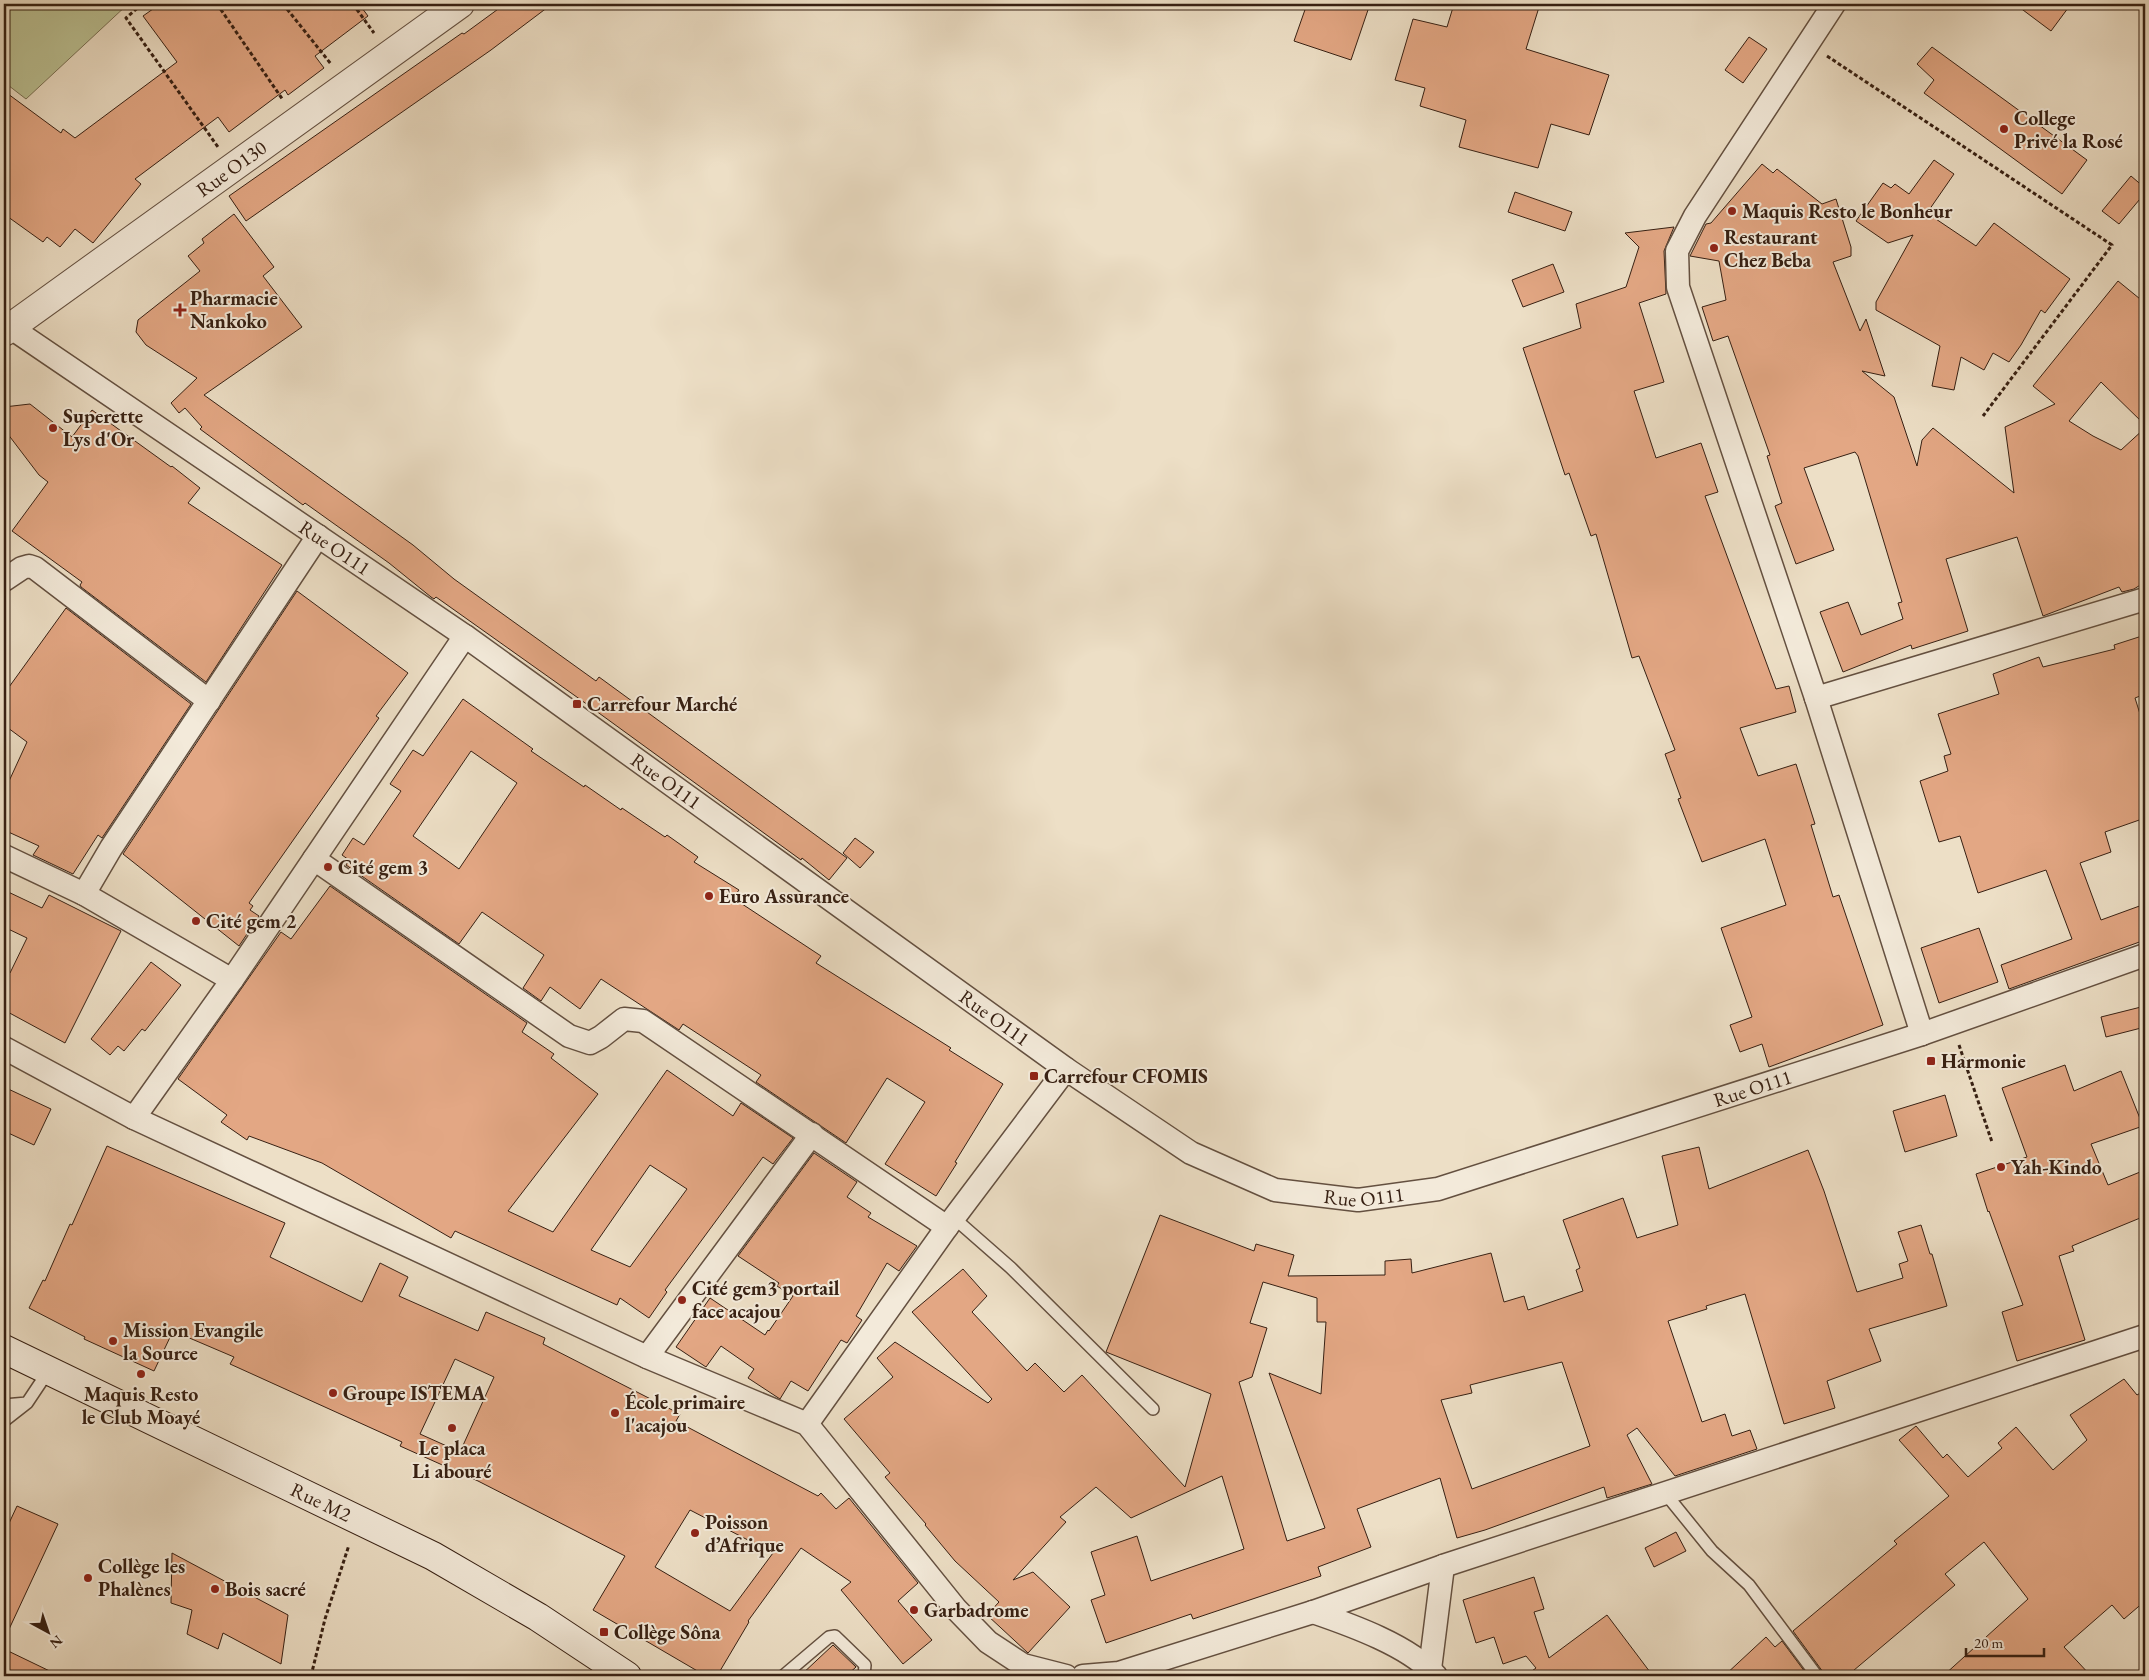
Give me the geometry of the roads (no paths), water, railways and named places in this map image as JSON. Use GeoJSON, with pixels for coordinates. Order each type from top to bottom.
{"type":"FeatureCollection","features":[{"type":"Feature","properties":{"kind":"main road","name":"Rue O130"},"geometry":{"type":"LineString","coordinates":[[6,328],[233,168],[460,4]]}},
{"type":"Feature","properties":{"kind":"main road","name":"Rue M2"},"geometry":{"type":"LineString","coordinates":[[4,1349],[433,1556],[538,1617],[627,1676]]}},
{"type":"Feature","properties":{"kind":"street"},"geometry":{"type":"LineString","coordinates":[[1834,4],[1695,216],[1677,251],[1678,286],[1816,698],[1922,1034]]}},
{"type":"Feature","properties":{"kind":"street","name":"Rue O111"},"geometry":{"type":"LineString","coordinates":[[6,328],[465,636],[1066,1069],[1191,1154],[1275,1190],[1358,1200],[1438,1189],[1922,1034],[2145,955]]}},
{"type":"Feature","properties":{"kind":"street"},"geometry":{"type":"LineString","coordinates":[[84,894],[111,848],[318,536]]}},
{"type":"Feature","properties":{"kind":"street"},"geometry":{"type":"LineString","coordinates":[[4,580],[22,568],[29,566],[35,568],[209,702]]}},
{"type":"Feature","properties":{"kind":"street"},"geometry":{"type":"LineString","coordinates":[[1816,698],[2145,598]]}},
{"type":"Feature","properties":{"kind":"street"},"geometry":{"type":"LineString","coordinates":[[134,1118],[232,980],[465,636]]}},
{"type":"Feature","properties":{"kind":"street"},"geometry":{"type":"LineString","coordinates":[[4,856],[84,894],[232,980]]}},
{"type":"Feature","properties":{"kind":"street"},"geometry":{"type":"LineString","coordinates":[[314,860],[569,1036],[590,1043],[601,1038],[624,1019],[643,1021],[812,1134],[951,1222]]}},
{"type":"Feature","properties":{"kind":"street"},"geometry":{"type":"LineString","coordinates":[[4,1048],[134,1118],[647,1357],[806,1424],[956,1609],[988,1642],[1023,1665],[1066,1676]]}},
{"type":"Feature","properties":{"kind":"street"},"geometry":{"type":"LineString","coordinates":[[806,1424],[951,1222],[1066,1069]]}},
{"type":"Feature","properties":{"kind":"street"},"geometry":{"type":"LineString","coordinates":[[647,1357],[812,1134]]}},
{"type":"Feature","properties":{"kind":"street"},"geometry":{"type":"LineString","coordinates":[[1083,1676],[1119,1673],[1314,1612],[1443,1566],[2145,1336]]}},
{"type":"Feature","properties":{"kind":"street"},"geometry":{"type":"LineString","coordinates":[[1314,1612],[1366,1631],[1433,1672],[1443,1566]]}},
{"type":"Feature","properties":{"kind":"lane"},"geometry":{"type":"LineString","coordinates":[[951,1222],[1011,1268],[1153,1409]]}},
{"type":"Feature","properties":{"kind":"lane"},"geometry":{"type":"LineString","coordinates":[[4,1422],[27,1403],[49,1370]]}},
{"type":"Feature","properties":{"kind":"lane"},"geometry":{"type":"LineString","coordinates":[[4,1405],[27,1403]]}},
{"type":"Feature","properties":{"kind":"lane"},"geometry":{"type":"LineString","coordinates":[[1665,1493],[1712,1551],[1749,1585],[1817,1676]]}},
{"type":"Feature","properties":{"kind":"lane"},"geometry":{"type":"LineString","coordinates":[[783,1676],[829,1637],[835,1636],[865,1665],[864,1676]]}},
{"type":"Feature","properties":{"kind":"place","name":"College Privé la Rosé"},"geometry":{"type":"Point","coordinates":[2004,129]}},
{"type":"Feature","properties":{"kind":"place","name":"Maquis Resto le Bonheur"},"geometry":{"type":"Point","coordinates":[1732,211]}},
{"type":"Feature","properties":{"kind":"place","name":"Restaurant Chez Beba"},"geometry":{"type":"Point","coordinates":[1714,248]}},
{"type":"Feature","properties":{"kind":"place","name":"Pharmacie Nankoko"},"geometry":{"type":"Point","coordinates":[180,310]}},
{"type":"Feature","properties":{"kind":"place","name":"Superette Lys d'Or"},"geometry":{"type":"Point","coordinates":[53,428]}},
{"type":"Feature","properties":{"kind":"place","name":"Carrefour Marché"},"geometry":{"type":"Point","coordinates":[577,704]}},
{"type":"Feature","properties":{"kind":"place","name":"Cité gem 3"},"geometry":{"type":"Point","coordinates":[328,867]}},
{"type":"Feature","properties":{"kind":"place","name":"Euro Assurance"},"geometry":{"type":"Point","coordinates":[709,896]}},
{"type":"Feature","properties":{"kind":"place","name":"Cité gem 2"},"geometry":{"type":"Point","coordinates":[196,921]}},
{"type":"Feature","properties":{"kind":"place","name":"Harmonie"},"geometry":{"type":"Point","coordinates":[1931,1061]}},
{"type":"Feature","properties":{"kind":"place","name":"Carrefour CFOMIS"},"geometry":{"type":"Point","coordinates":[1034,1076]}},
{"type":"Feature","properties":{"kind":"place","name":"Yah-Kindo"},"geometry":{"type":"Point","coordinates":[2001,1167]}},
{"type":"Feature","properties":{"kind":"place","name":"Cité gem3 portail face acajou"},"geometry":{"type":"Point","coordinates":[682,1300]}},
{"type":"Feature","properties":{"kind":"place","name":"Mission Evangile la Source"},"geometry":{"type":"Point","coordinates":[113,1341]}},
{"type":"Feature","properties":{"kind":"place","name":"Maquis Resto le Club Moayé"},"geometry":{"type":"Point","coordinates":[141,1374]}},
{"type":"Feature","properties":{"kind":"place","name":"Groupe ISTEMA"},"geometry":{"type":"Point","coordinates":[333,1393]}},
{"type":"Feature","properties":{"kind":"place","name":"École primaire l'acajou"},"geometry":{"type":"Point","coordinates":[615,1413]}},
{"type":"Feature","properties":{"kind":"place","name":"Le placa Li abouré"},"geometry":{"type":"Point","coordinates":[452,1428]}},
{"type":"Feature","properties":{"kind":"place","name":"Poisson d’Afrique"},"geometry":{"type":"Point","coordinates":[695,1533]}},
{"type":"Feature","properties":{"kind":"place","name":"Collège les Phalènes"},"geometry":{"type":"Point","coordinates":[88,1578]}},
{"type":"Feature","properties":{"kind":"place","name":"Bois sacré"},"geometry":{"type":"Point","coordinates":[215,1589]}},
{"type":"Feature","properties":{"kind":"place","name":"Garbadrome"},"geometry":{"type":"Point","coordinates":[914,1610]}},
{"type":"Feature","properties":{"kind":"place","name":"Collège Sôna"},"geometry":{"type":"Point","coordinates":[604,1632]}}]}
